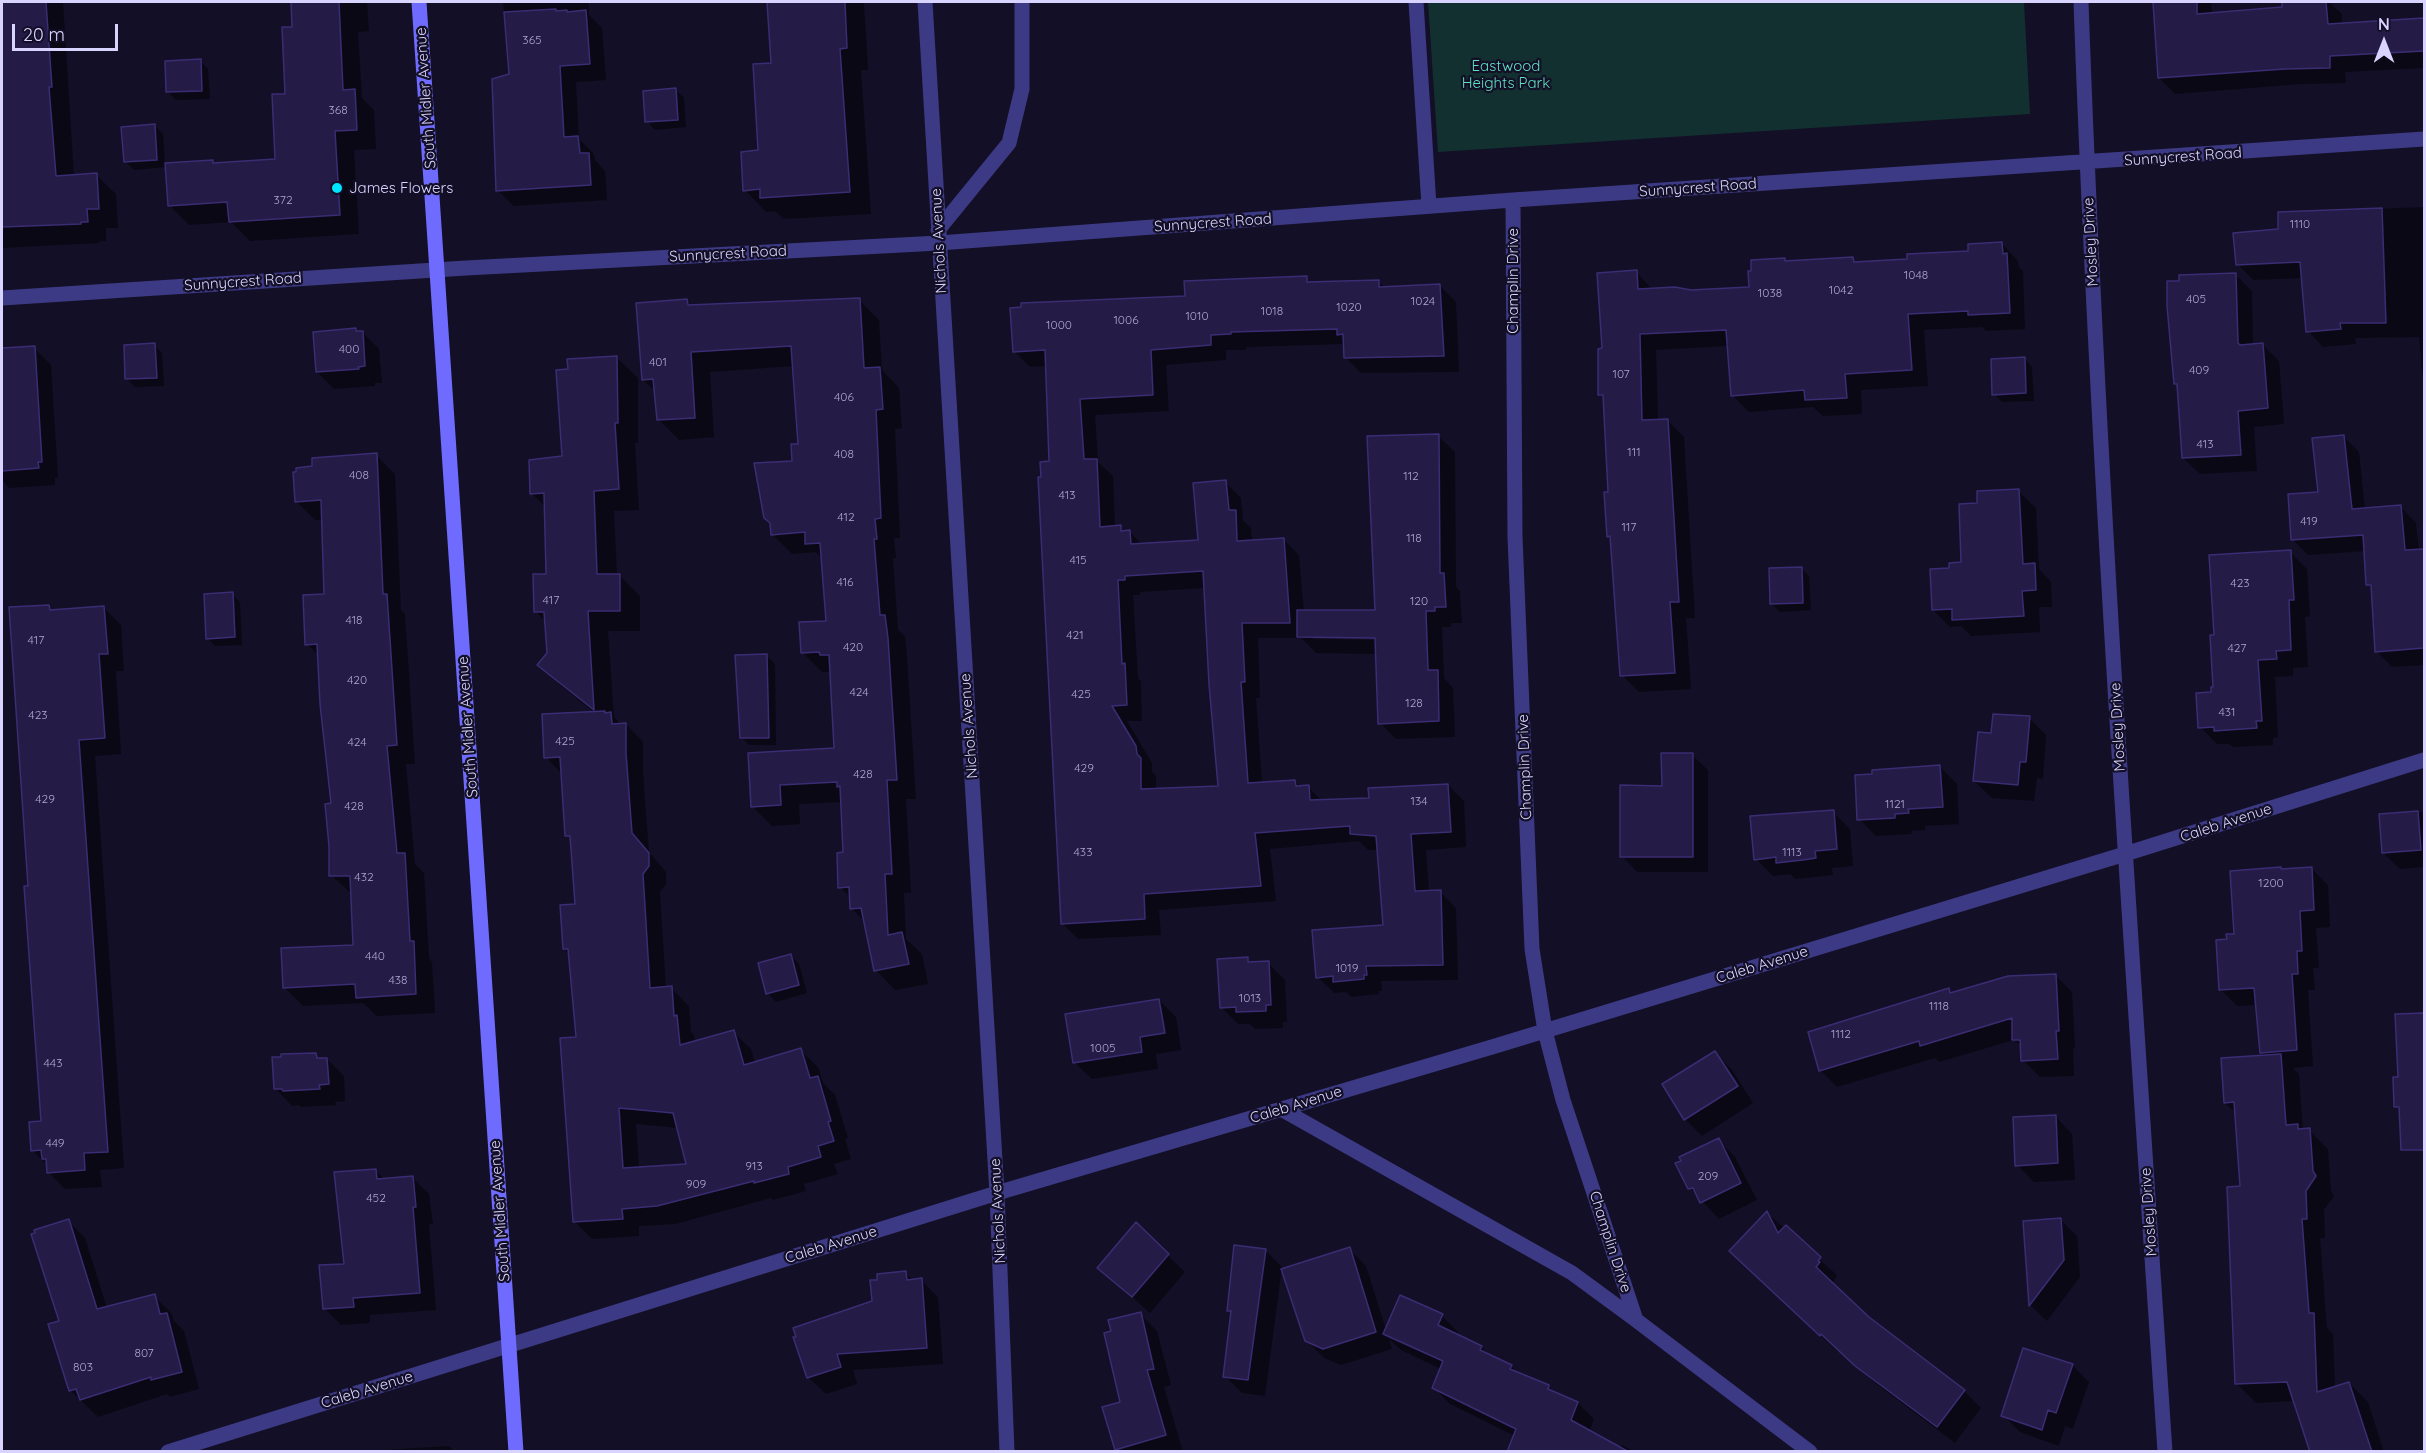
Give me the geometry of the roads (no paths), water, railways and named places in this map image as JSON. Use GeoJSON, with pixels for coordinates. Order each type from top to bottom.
{"type":"FeatureCollection","features":[{"type":"Feature","properties":{"kind":"main road","name":"South Midler Avenue"},"geometry":{"type":"LineString","coordinates":[[419,2],[516,1452]]}},
{"type":"Feature","properties":{"kind":"street","name":"Nichols Avenue"},"geometry":{"type":"LineString","coordinates":[[925,2],[997,1193],[1007,1452]]}},
{"type":"Feature","properties":{"kind":"street"},"geometry":{"type":"LineString","coordinates":[[938,236],[1009,143],[1022,88],[1022,2]]}},
{"type":"Feature","properties":{"kind":"street"},"geometry":{"type":"LineString","coordinates":[[1416,2],[1429,206]]}},
{"type":"Feature","properties":{"kind":"street","name":"Mosley Drive"},"geometry":{"type":"LineString","coordinates":[[2081,2],[2086,163],[2125,854],[2165,1452]]}},
{"type":"Feature","properties":{"kind":"street","name":"Sunnycrest Road"},"geometry":{"type":"LineString","coordinates":[[2,298],[2086,163],[2424,139]]}},
{"type":"Feature","properties":{"kind":"street","name":"Champlin Drive"},"geometry":{"type":"LineString","coordinates":[[1513,200],[1515,537],[1532,949],[1545,1031],[1563,1100],[1636,1320]]}},
{"type":"Feature","properties":{"kind":"street","name":"Caleb Avenue"},"geometry":{"type":"LineString","coordinates":[[168,1452],[997,1193],[1545,1031],[2424,760]]}},
{"type":"Feature","properties":{"kind":"street","name":"Champlin Drive"},"geometry":{"type":"LineString","coordinates":[[1281,1109],[1572,1273],[1810,1452]]}},
{"type":"Feature","properties":{"kind":"place","name":"James Flowers"},"geometry":{"type":"Point","coordinates":[337,188]}},
{"type":"Feature","properties":{"kind":"park label","name":"Eastwood Heights Park"},"geometry":{"type":"Point","coordinates":[1506,74]}}]}
